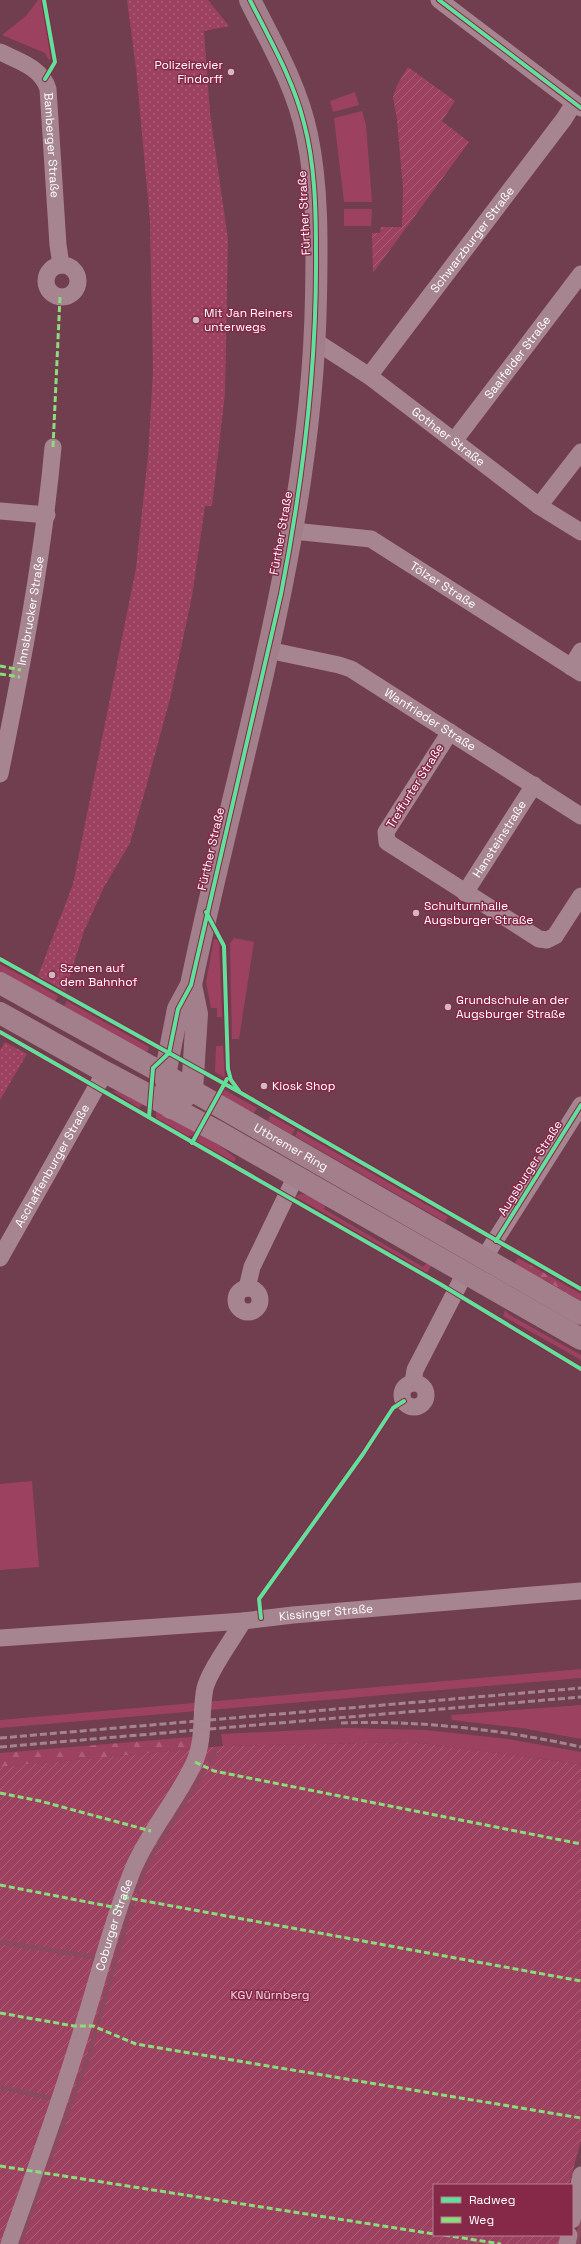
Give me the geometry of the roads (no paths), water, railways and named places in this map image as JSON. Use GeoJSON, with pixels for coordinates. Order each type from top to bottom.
{"type":"FeatureCollection","features":[{"type":"Feature","properties":{"kind":"main road","name":"Fürther Straße"},"geometry":{"type":"LineString","coordinates":[[171,1108],[165,1076],[178,1009],[191,985],[268,650],[293,531],[308,423],[315,341],[316,232],[308,138],[289,78],[249,5]]}},
{"type":"Feature","properties":{"kind":"main road","name":"Utbremer Ring"},"geometry":{"type":"LineString","coordinates":[[0,983],[192,1091],[581,1314]]}},
{"type":"Feature","properties":{"kind":"main road","name":"Fürther Straße"},"geometry":{"type":"LineString","coordinates":[[191,985],[197,1014],[192,1091]]}},
{"type":"Feature","properties":{"kind":"main road","name":"Utbremer Ring"},"geometry":{"type":"LineString","coordinates":[[0,1013],[296,1176],[581,1339]]}},
{"type":"Feature","properties":{"kind":"main road"},"geometry":{"type":"LineString","coordinates":[[171,1108],[192,1091]]}},
{"type":"Feature","properties":{"kind":"street"},"geometry":{"type":"LineString","coordinates":[[439,0],[577,106]]}},
{"type":"Feature","properties":{"kind":"street","name":"Bamberger Straße"},"geometry":{"type":"LineString","coordinates":[[0,52],[36,70],[45,79],[48,89],[58,245],[61,265]]}},
{"type":"Feature","properties":{"kind":"street","name":"Schwarzburger Straße"},"geometry":{"type":"LineString","coordinates":[[370,376],[559,125],[577,106]]}},
{"type":"Feature","properties":{"kind":"street","name":"Saalfelder Straße"},"geometry":{"type":"LineString","coordinates":[[454,441],[581,274]]}},
{"type":"Feature","properties":{"kind":"street","name":"Gothaer Straße"},"geometry":{"type":"LineString","coordinates":[[315,341],[370,376],[539,506],[581,532]]}},
{"type":"Feature","properties":{"kind":"street","name":"Innsbrucker Straße"},"geometry":{"type":"LineString","coordinates":[[0,774],[33,603],[47,515],[53,447]]}},
{"type":"Feature","properties":{"kind":"street"},"geometry":{"type":"LineString","coordinates":[[539,506],[581,452]]}},
{"type":"Feature","properties":{"kind":"street"},"geometry":{"type":"LineString","coordinates":[[0,511],[47,515]]}},
{"type":"Feature","properties":{"kind":"street","name":"Tölzer Straße"},"geometry":{"type":"LineString","coordinates":[[293,531],[371,539],[576,670]]}},
{"type":"Feature","properties":{"kind":"street","name":"Wanfrieder Straße"},"geometry":{"type":"LineString","coordinates":[[268,650],[339,665],[351,669],[581,816]]}},
{"type":"Feature","properties":{"kind":"street"},"geometry":{"type":"LineString","coordinates":[[576,670],[581,651]]}},
{"type":"Feature","properties":{"kind":"street","name":"Treffurter Straße"},"geometry":{"type":"LineString","coordinates":[[450,732],[386,832],[387,842],[465,894]]}},
{"type":"Feature","properties":{"kind":"street","name":"Hansteinstraße"},"geometry":{"type":"LineString","coordinates":[[465,894],[534,786]]}},
{"type":"Feature","properties":{"kind":"street"},"geometry":{"type":"LineString","coordinates":[[465,894],[539,939],[547,940],[555,936],[581,896]]}},
{"type":"Feature","properties":{"kind":"street","name":"Aschaffenburger Straße"},"geometry":{"type":"LineString","coordinates":[[0,1258],[105,1072]]}},
{"type":"Feature","properties":{"kind":"street","name":"Augsburger Straße"},"geometry":{"type":"LineString","coordinates":[[484,1258],[581,1105]]}},
{"type":"Feature","properties":{"kind":"street","name":"Utbremer Ring"},"geometry":{"type":"LineString","coordinates":[[247,1288],[252,1267],[296,1176]]}},
{"type":"Feature","properties":{"kind":"street"},"geometry":{"type":"LineString","coordinates":[[413,1383],[415,1370],[465,1273]]}},
{"type":"Feature","properties":{"kind":"street","name":"Kissinger Straße"},"geometry":{"type":"LineString","coordinates":[[0,1638],[243,1620],[581,1591]]}},
{"type":"Feature","properties":{"kind":"street","name":"Coburger Straße"},"geometry":{"type":"LineString","coordinates":[[9,2244],[84,2025],[118,1908],[134,1868],[152,1831],[182,1786],[195,1762],[202,1744],[202,1706],[208,1678],[243,1620]]}},
{"type":"Feature","properties":{"kind":"street"},"geometry":{"type":"LineString","coordinates":[[573,2215],[581,2175]]}},
{"type":"Feature","properties":{"kind":"waterway"},"geometry":{"type":"LineString","coordinates":[[210,1761],[215,1752]]}},
{"type":"Feature","properties":{"kind":"waterway"},"geometry":{"type":"LineString","coordinates":[[137,1891],[148,1862],[203,1773]]}},
{"type":"Feature","properties":{"kind":"waterway"},"geometry":{"type":"LineString","coordinates":[[98,2022],[132,1904]]}},
{"type":"Feature","properties":{"kind":"waterway"},"geometry":{"type":"LineString","coordinates":[[0,1942],[94,1957]]}},
{"type":"Feature","properties":{"kind":"waterway"},"geometry":{"type":"LineString","coordinates":[[48,2164],[90,2053],[95,2032]]}},
{"type":"Feature","properties":{"kind":"waterway"},"geometry":{"type":"LineString","coordinates":[[0,2087],[49,2098]]}},
{"type":"Feature","properties":{"kind":"waterway"},"geometry":{"type":"LineString","coordinates":[[20,2244],[43,2177]]}},
{"type":"Feature","properties":{"kind":"waterway"},"geometry":{"type":"LineString","coordinates":[[577,2244],[581,2221]]}},
{"type":"Feature","properties":{"kind":"railway"},"geometry":{"type":"LineString","coordinates":[[0,1738],[581,1688]]}},
{"type":"Feature","properties":{"kind":"railway"},"geometry":{"type":"LineString","coordinates":[[0,1747],[581,1697]]}},
{"type":"Feature","properties":{"kind":"railway"},"geometry":{"type":"LineString","coordinates":[[341,1723],[400,1723],[462,1728],[492,1731],[581,1747]]}},
{"type":"Feature","properties":{"kind":"place","name":"Polizeirevier Findorff"},"geometry":{"type":"Point","coordinates":[231,72]}},
{"type":"Feature","properties":{"kind":"place","name":"Mit Jan Reiners unterwegs"},"geometry":{"type":"Point","coordinates":[196,320]}},
{"type":"Feature","properties":{"kind":"place","name":"Schulturnhalle Augsburger Straße"},"geometry":{"type":"Point","coordinates":[416,913]}},
{"type":"Feature","properties":{"kind":"place","name":"Szenen auf dem Bahnhof"},"geometry":{"type":"Point","coordinates":[52,975]}},
{"type":"Feature","properties":{"kind":"place","name":"Grundschule an der Augsburger Straße"},"geometry":{"type":"Point","coordinates":[448,1007]}},
{"type":"Feature","properties":{"kind":"place","name":"Kiosk Shop"},"geometry":{"type":"Point","coordinates":[264,1086]}},
{"type":"Feature","properties":{"kind":"park label","name":"KGV Nürnberg"},"geometry":{"type":"Point","coordinates":[270,1995]}}]}
